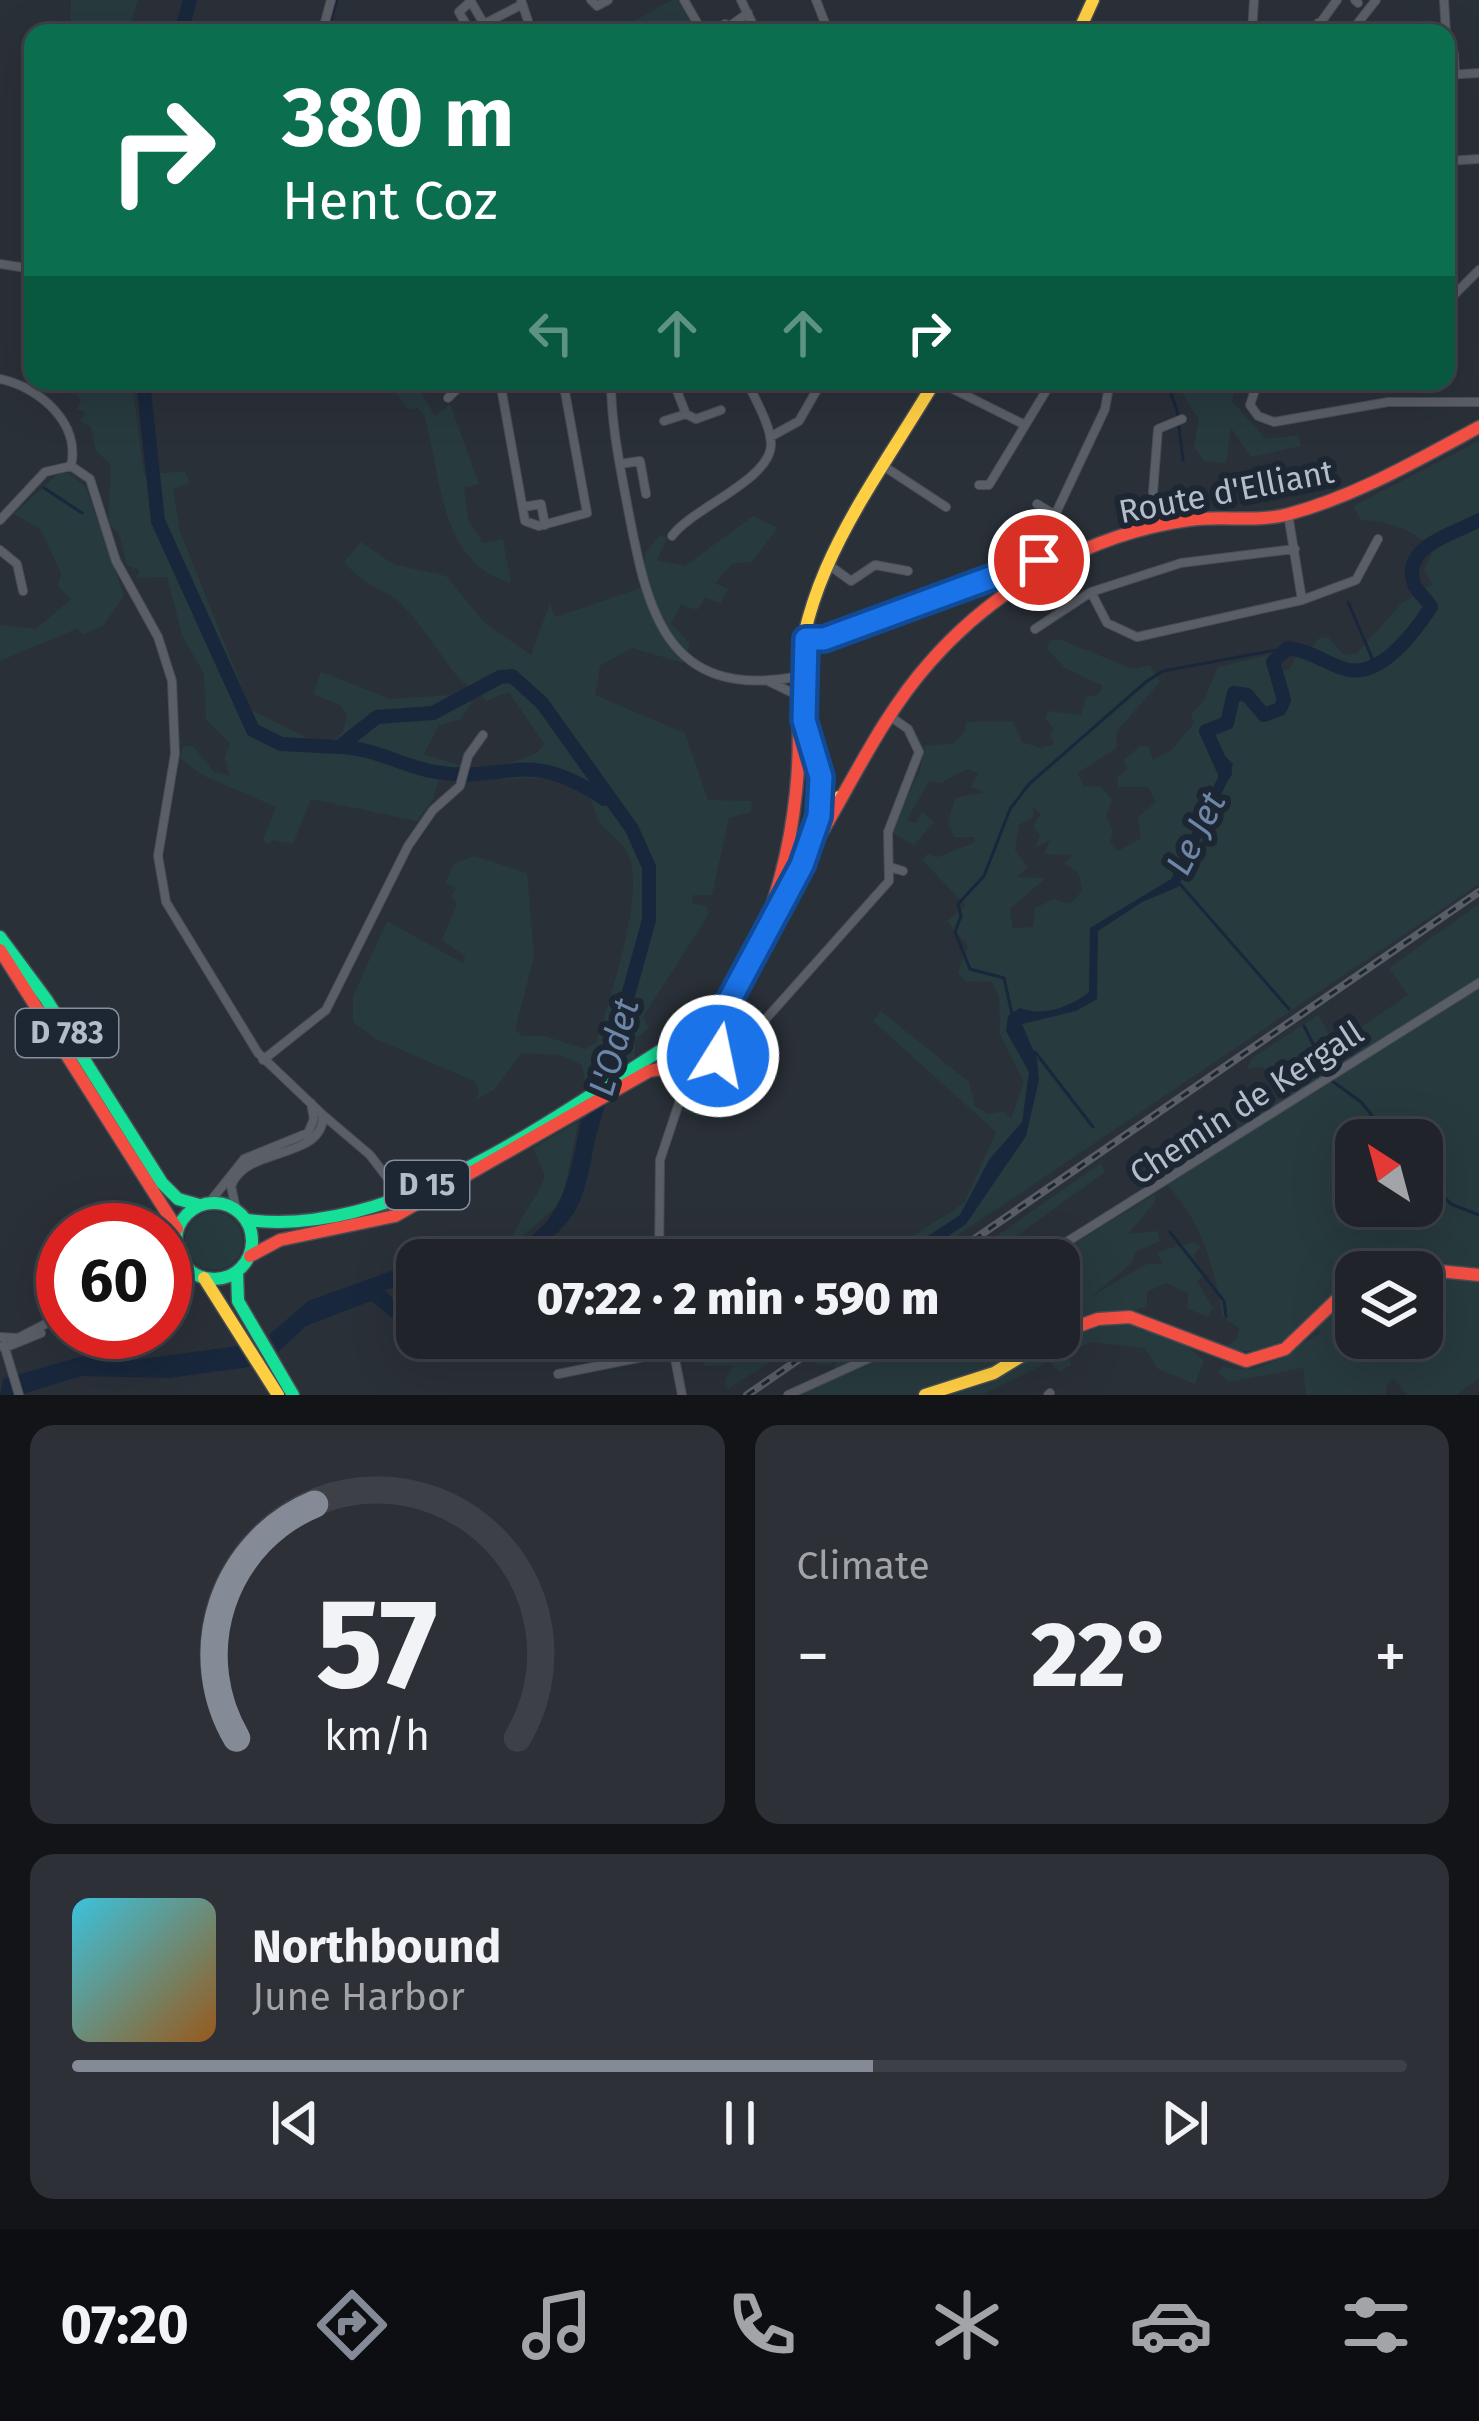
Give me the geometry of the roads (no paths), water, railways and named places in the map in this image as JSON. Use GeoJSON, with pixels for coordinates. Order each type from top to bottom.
{"type":"FeatureCollection","features":[{"type":"Feature","properties":{"kind":"main road"},"geometry":{"type":"LineString","coordinates":[[803,639],[804,720],[820,772],[819,816],[802,865],[727,1002],[716,1061],[705,1072],[684,1070],[675,1041],[697,1028],[733,978],[777,882],[796,816],[800,768],[795,677],[803,639],[812,604],[905,430],[933,390]]}},
{"type":"Feature","properties":{"kind":"main road","name":"Route d'Elliant"},"geometry":{"type":"LineString","coordinates":[[802,865],[919,675],[964,626],[1047,567],[1156,526],[1288,514],[1353,495],[1479,429]]}},
{"type":"Feature","properties":{"kind":"main road","name":"Route d'Elliant"},"geometry":{"type":"LineString","coordinates":[[777,882],[819,816],[846,791]]}},
{"type":"Feature","properties":{"kind":"main road","name":"D 783"},"geometry":{"type":"LineString","coordinates":[[0,937],[34,980],[162,1183],[178,1199],[204,1204]]}},
{"type":"Feature","properties":{"kind":"main road","name":"D 783"},"geometry":{"type":"LineString","coordinates":[[0,950],[158,1203]]}},
{"type":"Feature","properties":{"kind":"main road"},"geometry":{"type":"LineString","coordinates":[[697,1028],[717,1042]]}},
{"type":"Feature","properties":{"kind":"main road","name":"D 15"},"geometry":{"type":"LineString","coordinates":[[248,1220],[301,1224],[403,1198],[675,1041]]}},
{"type":"Feature","properties":{"kind":"main road","name":"D 15"},"geometry":{"type":"LineString","coordinates":[[250,1256],[274,1241],[387,1219],[654,1069],[684,1070]]}},
{"type":"Feature","properties":{"kind":"main road"},"geometry":{"type":"LineString","coordinates":[[192,1216],[204,1204],[236,1209],[248,1220],[253,1236],[250,1256],[237,1272],[238,1301],[244,1325],[278,1395]]}},
{"type":"Feature","properties":{"kind":"main road"},"geometry":{"type":"LineString","coordinates":[[192,1271],[203,1277],[244,1325],[293,1395]]}},
{"type":"Feature","properties":{"kind":"main road"},"geometry":{"type":"LineString","coordinates":[[1443,1271],[1479,1275]]}},
{"type":"Feature","properties":{"kind":"main road"},"geometry":{"type":"LineString","coordinates":[[203,1277],[237,1272]]}},
{"type":"Feature","properties":{"kind":"main road"},"geometry":{"type":"LineString","coordinates":[[1080,1327],[1115,1315],[1144,1316],[1227,1358],[1259,1360],[1297,1341],[1335,1302]]}},
{"type":"Feature","properties":{"kind":"main road"},"geometry":{"type":"LineString","coordinates":[[925,1395],[994,1373],[1017,1359]]}},
{"type":"Feature","properties":{"kind":"street"},"geometry":{"type":"LineString","coordinates":[[466,24],[459,9],[470,0]]}},
{"type":"Feature","properties":{"kind":"street"},"geometry":{"type":"LineString","coordinates":[[591,0],[597,6],[608,0]]}},
{"type":"Feature","properties":{"kind":"street"},"geometry":{"type":"LineString","coordinates":[[741,0],[753,24]]}},
{"type":"Feature","properties":{"kind":"street"},"geometry":{"type":"LineString","coordinates":[[1318,23],[1337,0]]}},
{"type":"Feature","properties":{"kind":"street"},"geometry":{"type":"LineString","coordinates":[[1357,24],[1376,0]]}},
{"type":"Feature","properties":{"kind":"street"},"geometry":{"type":"LineString","coordinates":[[492,24],[521,3]]}},
{"type":"Feature","properties":{"kind":"street"},"geometry":{"type":"LineString","coordinates":[[728,24],[748,14]]}},
{"type":"Feature","properties":{"kind":"street"},"geometry":{"type":"LineString","coordinates":[[1455,294],[1479,270]]}},
{"type":"Feature","properties":{"kind":"street"},"geometry":{"type":"LineString","coordinates":[[28,390],[69,433],[71,466]]}},
{"type":"Feature","properties":{"kind":"street"},"geometry":{"type":"LineString","coordinates":[[448,398],[456,390]]}},
{"type":"Feature","properties":{"kind":"street"},"geometry":{"type":"LineString","coordinates":[[502,390],[530,526],[587,514],[565,390]]}},
{"type":"Feature","properties":{"kind":"street"},"geometry":{"type":"LineString","coordinates":[[612,390],[643,590],[658,625],[703,667],[769,681],[795,694]]}},
{"type":"Feature","properties":{"kind":"street"},"geometry":{"type":"LineString","coordinates":[[677,390],[686,414],[696,419],[721,410]]}},
{"type":"Feature","properties":{"kind":"street"},"geometry":{"type":"LineString","coordinates":[[671,536],[761,468],[769,455],[770,437],[751,390]]}},
{"type":"Feature","properties":{"kind":"street"},"geometry":{"type":"LineString","coordinates":[[770,437],[799,421],[817,390]]}},
{"type":"Feature","properties":{"kind":"street"},"geometry":{"type":"LineString","coordinates":[[955,390],[1024,424]]}},
{"type":"Feature","properties":{"kind":"street"},"geometry":{"type":"LineString","coordinates":[[979,485],[988,485],[1046,390]]}},
{"type":"Feature","properties":{"kind":"street"},"geometry":{"type":"LineString","coordinates":[[1037,504],[1055,515],[1105,409],[1108,390]]}},
{"type":"Feature","properties":{"kind":"street"},"geometry":{"type":"LineString","coordinates":[[1255,390],[1250,405],[1265,421],[1388,402],[1475,404],[1479,429]]}},
{"type":"Feature","properties":{"kind":"street"},"geometry":{"type":"LineString","coordinates":[[664,421],[686,414]]}},
{"type":"Feature","properties":{"kind":"street"},"geometry":{"type":"LineString","coordinates":[[1156,526],[1153,492],[1158,429],[1182,419]]}},
{"type":"Feature","properties":{"kind":"street"},"geometry":{"type":"LineString","coordinates":[[620,464],[640,461],[646,494]]}},
{"type":"Feature","properties":{"kind":"street"},"geometry":{"type":"LineString","coordinates":[[0,520],[45,472],[71,466],[90,478],[112,550],[160,644],[172,681],[175,754],[158,856],[166,902],[263,1060],[320,1117],[370,1155],[403,1198]]}},
{"type":"Feature","properties":{"kind":"street"},"geometry":{"type":"LineString","coordinates":[[885,467],[946,507]]}},
{"type":"Feature","properties":{"kind":"street"},"geometry":{"type":"LineString","coordinates":[[523,507],[541,504],[545,525]]}},
{"type":"Feature","properties":{"kind":"street"},"geometry":{"type":"LineString","coordinates":[[1288,514],[1302,600]]}},
{"type":"Feature","properties":{"kind":"street"},"geometry":{"type":"LineString","coordinates":[[1091,592],[1111,627],[1137,637],[1302,600],[1356,580],[1378,539]]}},
{"type":"Feature","properties":{"kind":"street"},"geometry":{"type":"LineString","coordinates":[[1035,629],[1091,592],[1181,563],[1294,549]]}},
{"type":"Feature","properties":{"kind":"street"},"geometry":{"type":"LineString","coordinates":[[0,550],[17,564],[23,591]]}},
{"type":"Feature","properties":{"kind":"street"},"geometry":{"type":"LineString","coordinates":[[803,639],[824,639],[1037,560],[1047,567]]}},
{"type":"Feature","properties":{"kind":"street"},"geometry":{"type":"LineString","coordinates":[[830,565],[851,581],[875,565],[908,571]]}},
{"type":"Feature","properties":{"kind":"street"},"geometry":{"type":"LineString","coordinates":[[769,681],[795,677],[804,720]]}},
{"type":"Feature","properties":{"kind":"street"},"geometry":{"type":"LineString","coordinates":[[716,1061],[741,1045],[888,884],[888,832],[919,752],[908,728],[891,717]]}},
{"type":"Feature","properties":{"kind":"street"},"geometry":{"type":"LineString","coordinates":[[263,1060],[326,1010],[408,846],[434,809],[457,791],[483,735]]}},
{"type":"Feature","properties":{"kind":"street"},"geometry":{"type":"LineString","coordinates":[[800,768],[820,772]]}},
{"type":"Feature","properties":{"kind":"street"},"geometry":{"type":"LineString","coordinates":[[890,867],[903,872]]}},
{"type":"Feature","properties":{"kind":"street","name":"Chemin de Kergall"},"geometry":{"type":"LineString","coordinates":[[1071,1239],[1479,983]]}},
{"type":"Feature","properties":{"kind":"street"},"geometry":{"type":"LineString","coordinates":[[717,1042],[741,1045]]}},
{"type":"Feature","properties":{"kind":"street"},"geometry":{"type":"LineString","coordinates":[[659,1239],[660,1160],[684,1070]]}},
{"type":"Feature","properties":{"kind":"street"},"geometry":{"type":"LineString","coordinates":[[204,1204],[236,1165],[305,1136],[320,1117]]}},
{"type":"Feature","properties":{"kind":"street"},"geometry":{"type":"LineString","coordinates":[[236,1209],[231,1193],[235,1176],[271,1152]]}},
{"type":"Feature","properties":{"kind":"street"},"geometry":{"type":"LineString","coordinates":[[381,1207],[386,1179]]}},
{"type":"Feature","properties":{"kind":"street"},"geometry":{"type":"LineString","coordinates":[[19,1395],[2,1342],[22,1343],[36,1334]]}},
{"type":"Feature","properties":{"kind":"street"},"geometry":{"type":"LineString","coordinates":[[558,1374],[633,1359]]}},
{"type":"Feature","properties":{"kind":"street"},"geometry":{"type":"LineString","coordinates":[[675,1359],[682,1395]]}},
{"type":"Feature","properties":{"kind":"street"},"geometry":{"type":"LineString","coordinates":[[788,1395],[868,1359]]}},
{"type":"Feature","properties":{"kind":"water"},"geometry":{"type":"Polygon","coordinates":[[[1225,756],[1233,764],[1229,778],[1178,887],[1142,902],[1098,931],[1097,999],[1076,1011],[1022,1024],[1037,1059],[1039,1080],[1026,1136],[966,1224],[944,1239],[924,1239],[960,1215],[989,1160],[1022,1122],[1029,1072],[1006,1031],[1008,1016],[1020,1008],[1056,1009],[1089,992],[1090,928],[1171,879],[1219,775],[1217,761],[1225,756]]]}},
{"type":"Feature","properties":{"kind":"water"},"geometry":{"type":"Polygon","coordinates":[[[604,1107],[582,1196],[566,1224],[552,1237],[527,1239],[561,1198],[581,1120],[604,1107]]]}},
{"type":"Feature","properties":{"kind":"water"},"geometry":{"type":"Polygon","coordinates":[[[396,1269],[396,1287],[384,1290],[396,1301],[396,1321],[371,1301],[306,1326],[278,1352],[269,1335],[308,1301],[396,1269]]]}},
{"type":"Feature","properties":{"kind":"water"},"geometry":{"type":"Polygon","coordinates":[[[238,1346],[250,1367],[169,1378],[81,1376],[20,1395],[0,1395],[3,1379],[73,1359],[192,1359],[192,1352],[238,1346]]]}},
{"type":"Feature","properties":{"kind":"waterway","name":"L'Odet"},"geometry":{"type":"LineString","coordinates":[[183,24],[190,0]]}},
{"type":"Feature","properties":{"kind":"waterway"},"geometry":{"type":"LineString","coordinates":[[330,24],[337,0]]}},
{"type":"Feature","properties":{"kind":"waterway","name":"L'Odet"},"geometry":{"type":"LineString","coordinates":[[144,390],[158,521],[253,730],[281,744],[339,747],[377,717],[433,713],[500,677],[512,676],[542,703],[632,829],[649,867],[649,920],[591,1129]]}},
{"type":"Feature","properties":{"kind":"waterway"},"geometry":{"type":"LineString","coordinates":[[1169,390],[1177,410],[1183,460]]}},
{"type":"Feature","properties":{"kind":"waterway"},"geometry":{"type":"LineString","coordinates":[[44,488],[82,513]]}},
{"type":"Feature","properties":{"kind":"waterway","name":"Le Jet"},"geometry":{"type":"LineString","coordinates":[[1225,773],[1206,731],[1227,723],[1234,693],[1247,695],[1264,715],[1280,709],[1284,700],[1273,662],[1288,648],[1355,670],[1381,662],[1405,641],[1431,607],[1414,584],[1415,559],[1433,542],[1479,520]]}},
{"type":"Feature","properties":{"kind":"waterway"},"geometry":{"type":"LineString","coordinates":[[1348,602],[1375,665]]}},
{"type":"Feature","properties":{"kind":"waterway"},"geometry":{"type":"LineString","coordinates":[[1012,1014],[1004,978],[970,969],[955,932],[961,916],[958,904],[984,876],[1010,809],[1029,784],[1163,671],[1281,649]]}},
{"type":"Feature","properties":{"kind":"waterway","name":"L'Odet"},"geometry":{"type":"LineString","coordinates":[[339,747],[430,771],[533,770],[576,783],[604,799]]}},
{"type":"Feature","properties":{"kind":"waterway"},"geometry":{"type":"LineString","coordinates":[[1180,884],[1289,1009]]}},
{"type":"Feature","properties":{"kind":"waterway"},"geometry":{"type":"LineString","coordinates":[[1304,1026],[1327,1072]]}},
{"type":"Feature","properties":{"kind":"waterway"},"geometry":{"type":"LineString","coordinates":[[1035,1052],[1093,1127]]}},
{"type":"Feature","properties":{"kind":"waterway"},"geometry":{"type":"LineString","coordinates":[[1332,1081],[1375,1119]]}},
{"type":"Feature","properties":{"kind":"waterway"},"geometry":{"type":"LineString","coordinates":[[1443,1196],[1479,1215]]}},
{"type":"Feature","properties":{"kind":"waterway"},"geometry":{"type":"LineString","coordinates":[[1170,1232],[1224,1301],[1226,1316]]}},
{"type":"Feature","properties":{"kind":"railway"},"geometry":{"type":"LineString","coordinates":[[975,1239],[1479,892]]}},
{"type":"Feature","properties":{"kind":"railway"},"geometry":{"type":"LineString","coordinates":[[747,1395],[799,1359]]}}]}
